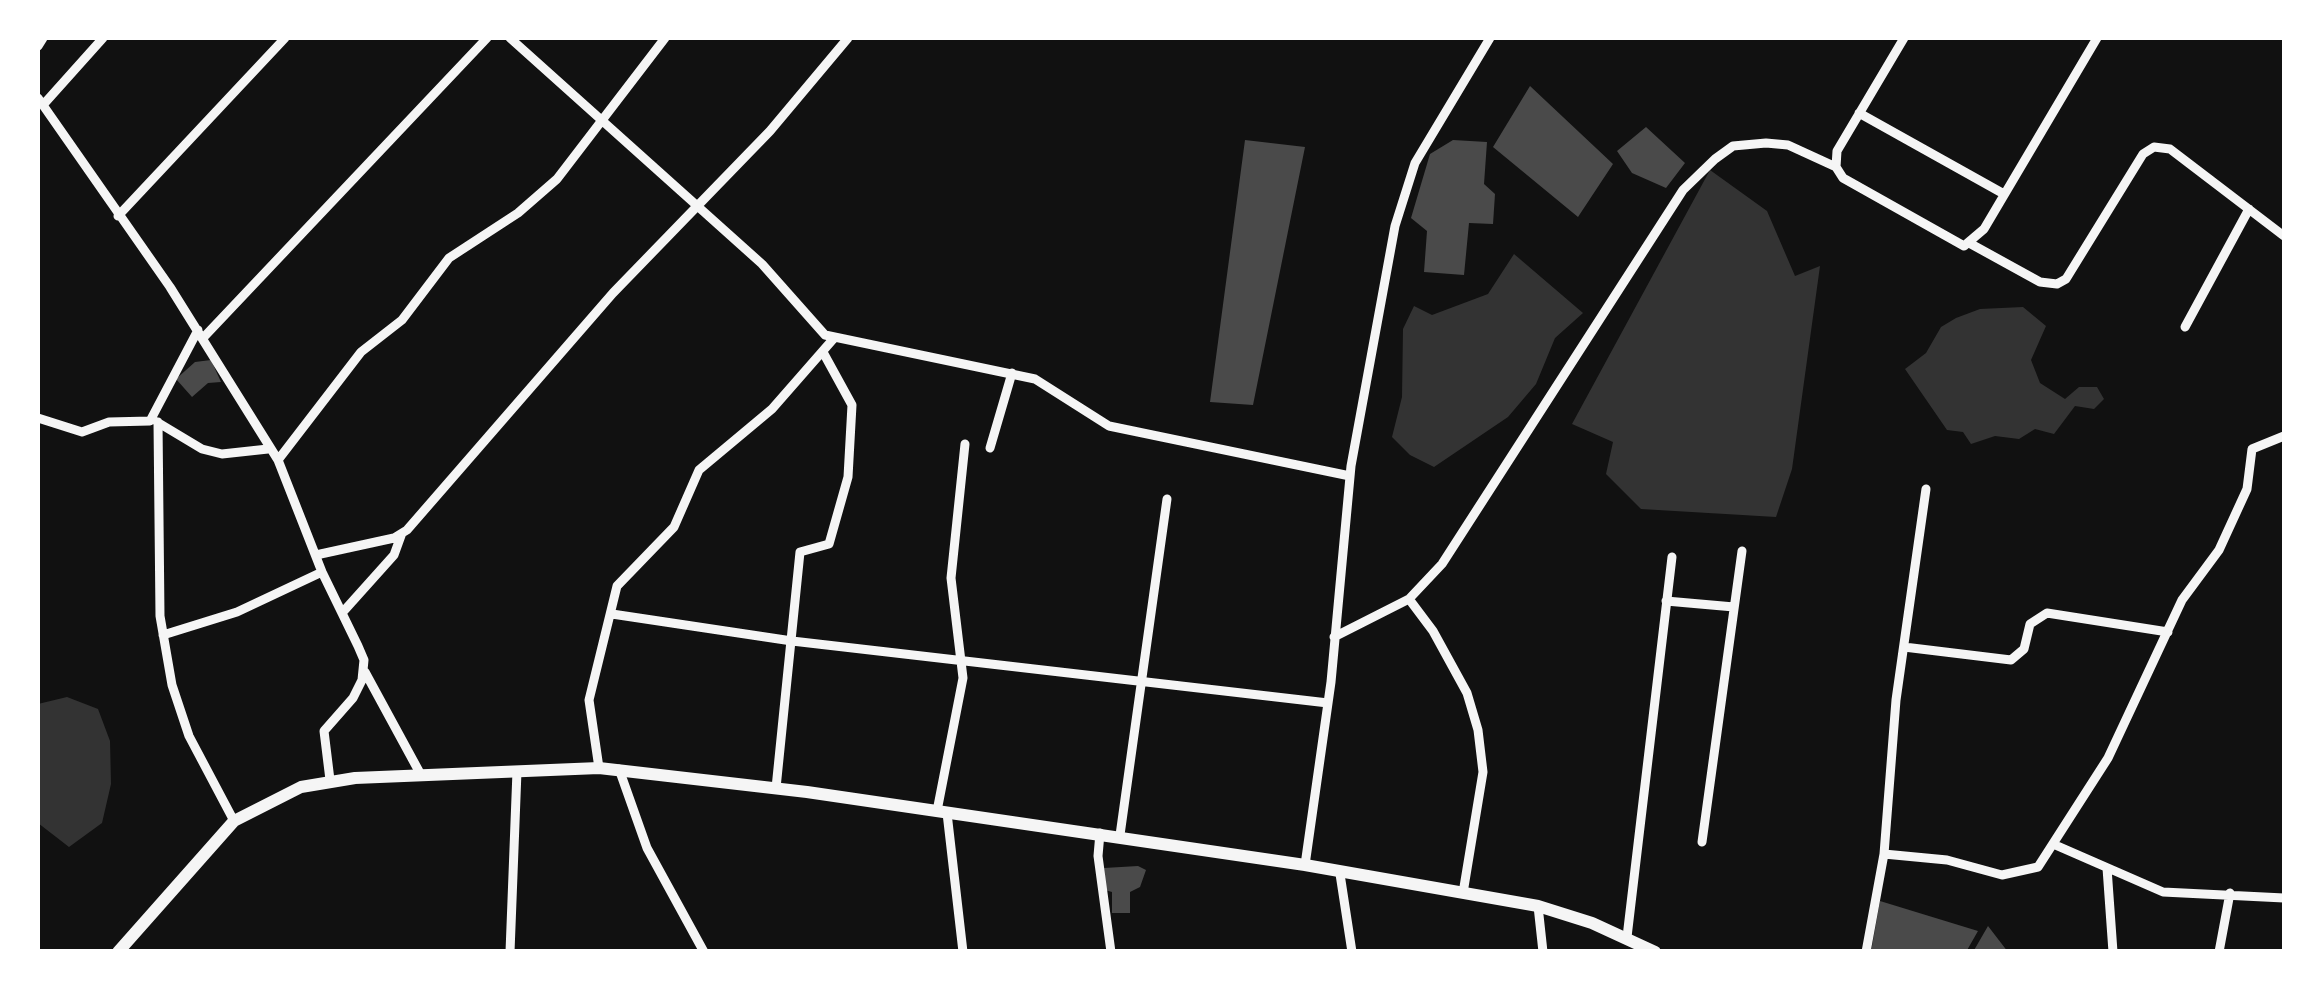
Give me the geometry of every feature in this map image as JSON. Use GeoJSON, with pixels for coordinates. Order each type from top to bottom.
{"type":"FeatureCollection","features":[{"type":"Feature","properties":{"kind":"main road"},"geometry":{"type":"LineString","coordinates":[[118,952],[234,822],[301,787],[330,780],[618,768],[1100,832],[1305,864],[1340,874],[1538,906],[1627,937],[1654,952]]}},
{"type":"Feature","properties":{"kind":"street"},"geometry":{"type":"LineString","coordinates":[[38,46],[44,38]]}},
{"type":"Feature","properties":{"kind":"street"},"geometry":{"type":"LineString","coordinates":[[104,38],[40,102],[200,334],[268,450],[278,460],[364,671],[420,775]]}},
{"type":"Feature","properties":{"kind":"street"},"geometry":{"type":"LineString","coordinates":[[118,216],[285,38]]}},
{"type":"Feature","properties":{"kind":"street"},"geometry":{"type":"LineString","coordinates":[[234,822],[188,736],[172,685],[163,635],[154,422],[200,334],[487,38]]}},
{"type":"Feature","properties":{"kind":"street"},"geometry":{"type":"LineString","coordinates":[[510,38],[701,206],[762,264],[825,335],[1012,372],[1051,387],[1109,426],[1350,476]]}},
{"type":"Feature","properties":{"kind":"street"},"geometry":{"type":"LineString","coordinates":[[278,460],[361,352],[402,320],[449,258],[518,213],[558,179],[600,118],[665,38]]}},
{"type":"Feature","properties":{"kind":"street"},"geometry":{"type":"LineString","coordinates":[[342,613],[394,556],[402,533],[614,294],[701,206],[848,38]]}},
{"type":"Feature","properties":{"kind":"street"},"geometry":{"type":"LineString","coordinates":[[1305,864],[1328,703],[1350,476],[1388,261],[1415,163],[1490,38]]}},
{"type":"Feature","properties":{"kind":"street"},"geometry":{"type":"LineString","coordinates":[[1836,167],[1837,150],[1904,38]]}},
{"type":"Feature","properties":{"kind":"street"},"geometry":{"type":"LineString","coordinates":[[1972,244],[2097,38]]}},
{"type":"Feature","properties":{"kind":"street"},"geometry":{"type":"LineString","coordinates":[[1860,113],[2004,194]]}},
{"type":"Feature","properties":{"kind":"street"},"geometry":{"type":"LineString","coordinates":[[1334,637],[1409,599],[1472,524],[1553,388],[1683,190],[1733,146],[1788,145],[1836,167],[1843,178],[1954,242],[1972,244],[2040,282],[2057,284],[2066,279],[2143,154],[2154,147],[2170,149],[2284,236]]}},
{"type":"Feature","properties":{"kind":"street"},"geometry":{"type":"LineString","coordinates":[[2185,327],[2249,210]]}},
{"type":"Feature","properties":{"kind":"street"},"geometry":{"type":"LineString","coordinates":[[598,768],[589,700],[617,586],[674,528],[698,470],[772,409],[835,337]]}},
{"type":"Feature","properties":{"kind":"street"},"geometry":{"type":"LineString","coordinates":[[776,788],[800,552],[802,548],[822,550],[829,544],[848,477],[852,405],[824,354]]}},
{"type":"Feature","properties":{"kind":"street"},"geometry":{"type":"LineString","coordinates":[[990,448],[1012,372]]}},
{"type":"Feature","properties":{"kind":"street"},"geometry":{"type":"LineString","coordinates":[[38,418],[82,432],[108,422],[154,422],[202,450],[222,454],[268,450]]}},
{"type":"Feature","properties":{"kind":"street"},"geometry":{"type":"LineString","coordinates":[[1884,854],[1947,860],[2002,875],[2038,866],[2108,758],[2168,632],[2240,507],[2247,489],[2252,449],[2284,436]]}},
{"type":"Feature","properties":{"kind":"street"},"geometry":{"type":"LineString","coordinates":[[963,952],[942,812],[963,678],[951,578],[965,444]]}},
{"type":"Feature","properties":{"kind":"street"},"geometry":{"type":"LineString","coordinates":[[1866,952],[1884,854],[1904,647],[1926,489]]}},
{"type":"Feature","properties":{"kind":"street"},"geometry":{"type":"LineString","coordinates":[[1120,835],[1167,498]]}},
{"type":"Feature","properties":{"kind":"street"},"geometry":{"type":"LineString","coordinates":[[316,555],[402,533]]}},
{"type":"Feature","properties":{"kind":"street"},"geometry":{"type":"LineString","coordinates":[[1702,842],[1742,551]]}},
{"type":"Feature","properties":{"kind":"street"},"geometry":{"type":"LineString","coordinates":[[1627,937],[1672,557]]}},
{"type":"Feature","properties":{"kind":"street"},"geometry":{"type":"LineString","coordinates":[[163,635],[237,612],[322,572]]}},
{"type":"Feature","properties":{"kind":"street"},"geometry":{"type":"LineString","coordinates":[[1409,599],[1434,631],[1468,693],[1478,730],[1482,772],[1463,894]]}},
{"type":"Feature","properties":{"kind":"street"},"geometry":{"type":"LineString","coordinates":[[1666,601],[1734,607]]}},
{"type":"Feature","properties":{"kind":"street"},"geometry":{"type":"LineString","coordinates":[[1904,647],[2011,660],[2024,650],[2030,624],[2047,612],[2168,632]]}},
{"type":"Feature","properties":{"kind":"street"},"geometry":{"type":"LineString","coordinates":[[612,614],[792,641],[1141,678],[1328,703]]}},
{"type":"Feature","properties":{"kind":"street"},"geometry":{"type":"LineString","coordinates":[[330,780],[324,731],[353,698],[364,671]]}},
{"type":"Feature","properties":{"kind":"street"},"geometry":{"type":"LineString","coordinates":[[618,768],[646,848],[704,952]]}},
{"type":"Feature","properties":{"kind":"street"},"geometry":{"type":"LineString","coordinates":[[510,952],[517,771]]}},
{"type":"Feature","properties":{"kind":"street"},"geometry":{"type":"LineString","coordinates":[[1100,832],[1098,856],[1111,952]]}},
{"type":"Feature","properties":{"kind":"street"},"geometry":{"type":"LineString","coordinates":[[2053,844],[2163,892],[2284,898]]}},
{"type":"Feature","properties":{"kind":"street"},"geometry":{"type":"LineString","coordinates":[[2107,868],[2113,952]]}},
{"type":"Feature","properties":{"kind":"street"},"geometry":{"type":"LineString","coordinates":[[1340,874],[1352,952]]}},
{"type":"Feature","properties":{"kind":"street"},"geometry":{"type":"LineString","coordinates":[[2219,952],[2230,893]]}},
{"type":"Feature","properties":{"kind":"street"},"geometry":{"type":"LineString","coordinates":[[1538,906],[1544,952]]}},
{"type":"Feature","properties":{"kind":"shaded area"},"geometry":{"type":"Polygon","coordinates":[[[1710,170],[1767,211],[1795,276],[1820,266],[1792,469],[1776,517],[1641,509],[1606,474],[1613,442],[1572,424],[1710,170]]]}},
{"type":"Feature","properties":{"kind":"shaded area"},"geometry":{"type":"Polygon","coordinates":[[[1514,254],[1583,313],[1555,338],[1536,384],[1508,417],[1434,467],[1410,455],[1392,437],[1402,397],[1403,329],[1414,306],[1432,315],[1488,294],[1514,254]]]}},
{"type":"Feature","properties":{"kind":"shaded area"},"geometry":{"type":"Polygon","coordinates":[[[2023,307],[2046,326],[2031,360],[2040,383],[2065,399],[2079,387],[2097,387],[2104,399],[2094,409],[2075,406],[2054,434],[2035,429],[2019,439],[1995,436],[1971,444],[1963,432],[1947,430],[1905,369],[1926,353],[1941,327],[1956,318],[1980,309],[2023,307]]]}},
{"type":"Feature","properties":{"kind":"shaded area"},"geometry":{"type":"Polygon","coordinates":[[[67,697],[98,709],[110,741],[111,784],[102,823],[69,847],[38,823],[38,704],[67,697]]]}},
{"type":"Feature","properties":{"kind":"building"},"geometry":{"type":"Polygon","coordinates":[[[1530,86],[1613,164],[1578,217],[1493,147],[1530,86]]]}},
{"type":"Feature","properties":{"kind":"building"},"geometry":{"type":"Polygon","coordinates":[[[1646,127],[1685,163],[1666,188],[1632,173],[1617,151],[1646,127]]]}},
{"type":"Feature","properties":{"kind":"building"},"geometry":{"type":"Polygon","coordinates":[[[1245,140],[1305,147],[1253,405],[1210,402],[1245,140]]]}},
{"type":"Feature","properties":{"kind":"building"},"geometry":{"type":"Polygon","coordinates":[[[1453,140],[1487,142],[1484,184],[1495,194],[1493,224],[1469,223],[1464,275],[1424,272],[1427,231],[1411,218],[1430,154],[1453,140]]]}},
{"type":"Feature","properties":{"kind":"building"},"geometry":{"type":"Polygon","coordinates":[[[211,360],[221,382],[208,383],[192,397],[176,379],[195,362],[211,360]]]}},
{"type":"Feature","properties":{"kind":"building"},"geometry":{"type":"Polygon","coordinates":[[[1138,866],[1146,870],[1140,887],[1130,892],[1130,913],[1112,913],[1112,892],[1105,890],[1104,868],[1138,866]]]}},
{"type":"Feature","properties":{"kind":"building"},"geometry":{"type":"Polygon","coordinates":[[[1880,901],[1978,931],[1966,952],[1871,952],[1880,901]]]}},
{"type":"Feature","properties":{"kind":"building"},"geometry":{"type":"Polygon","coordinates":[[[1988,926],[2008,952],[1973,952],[1988,926]]]}}]}
